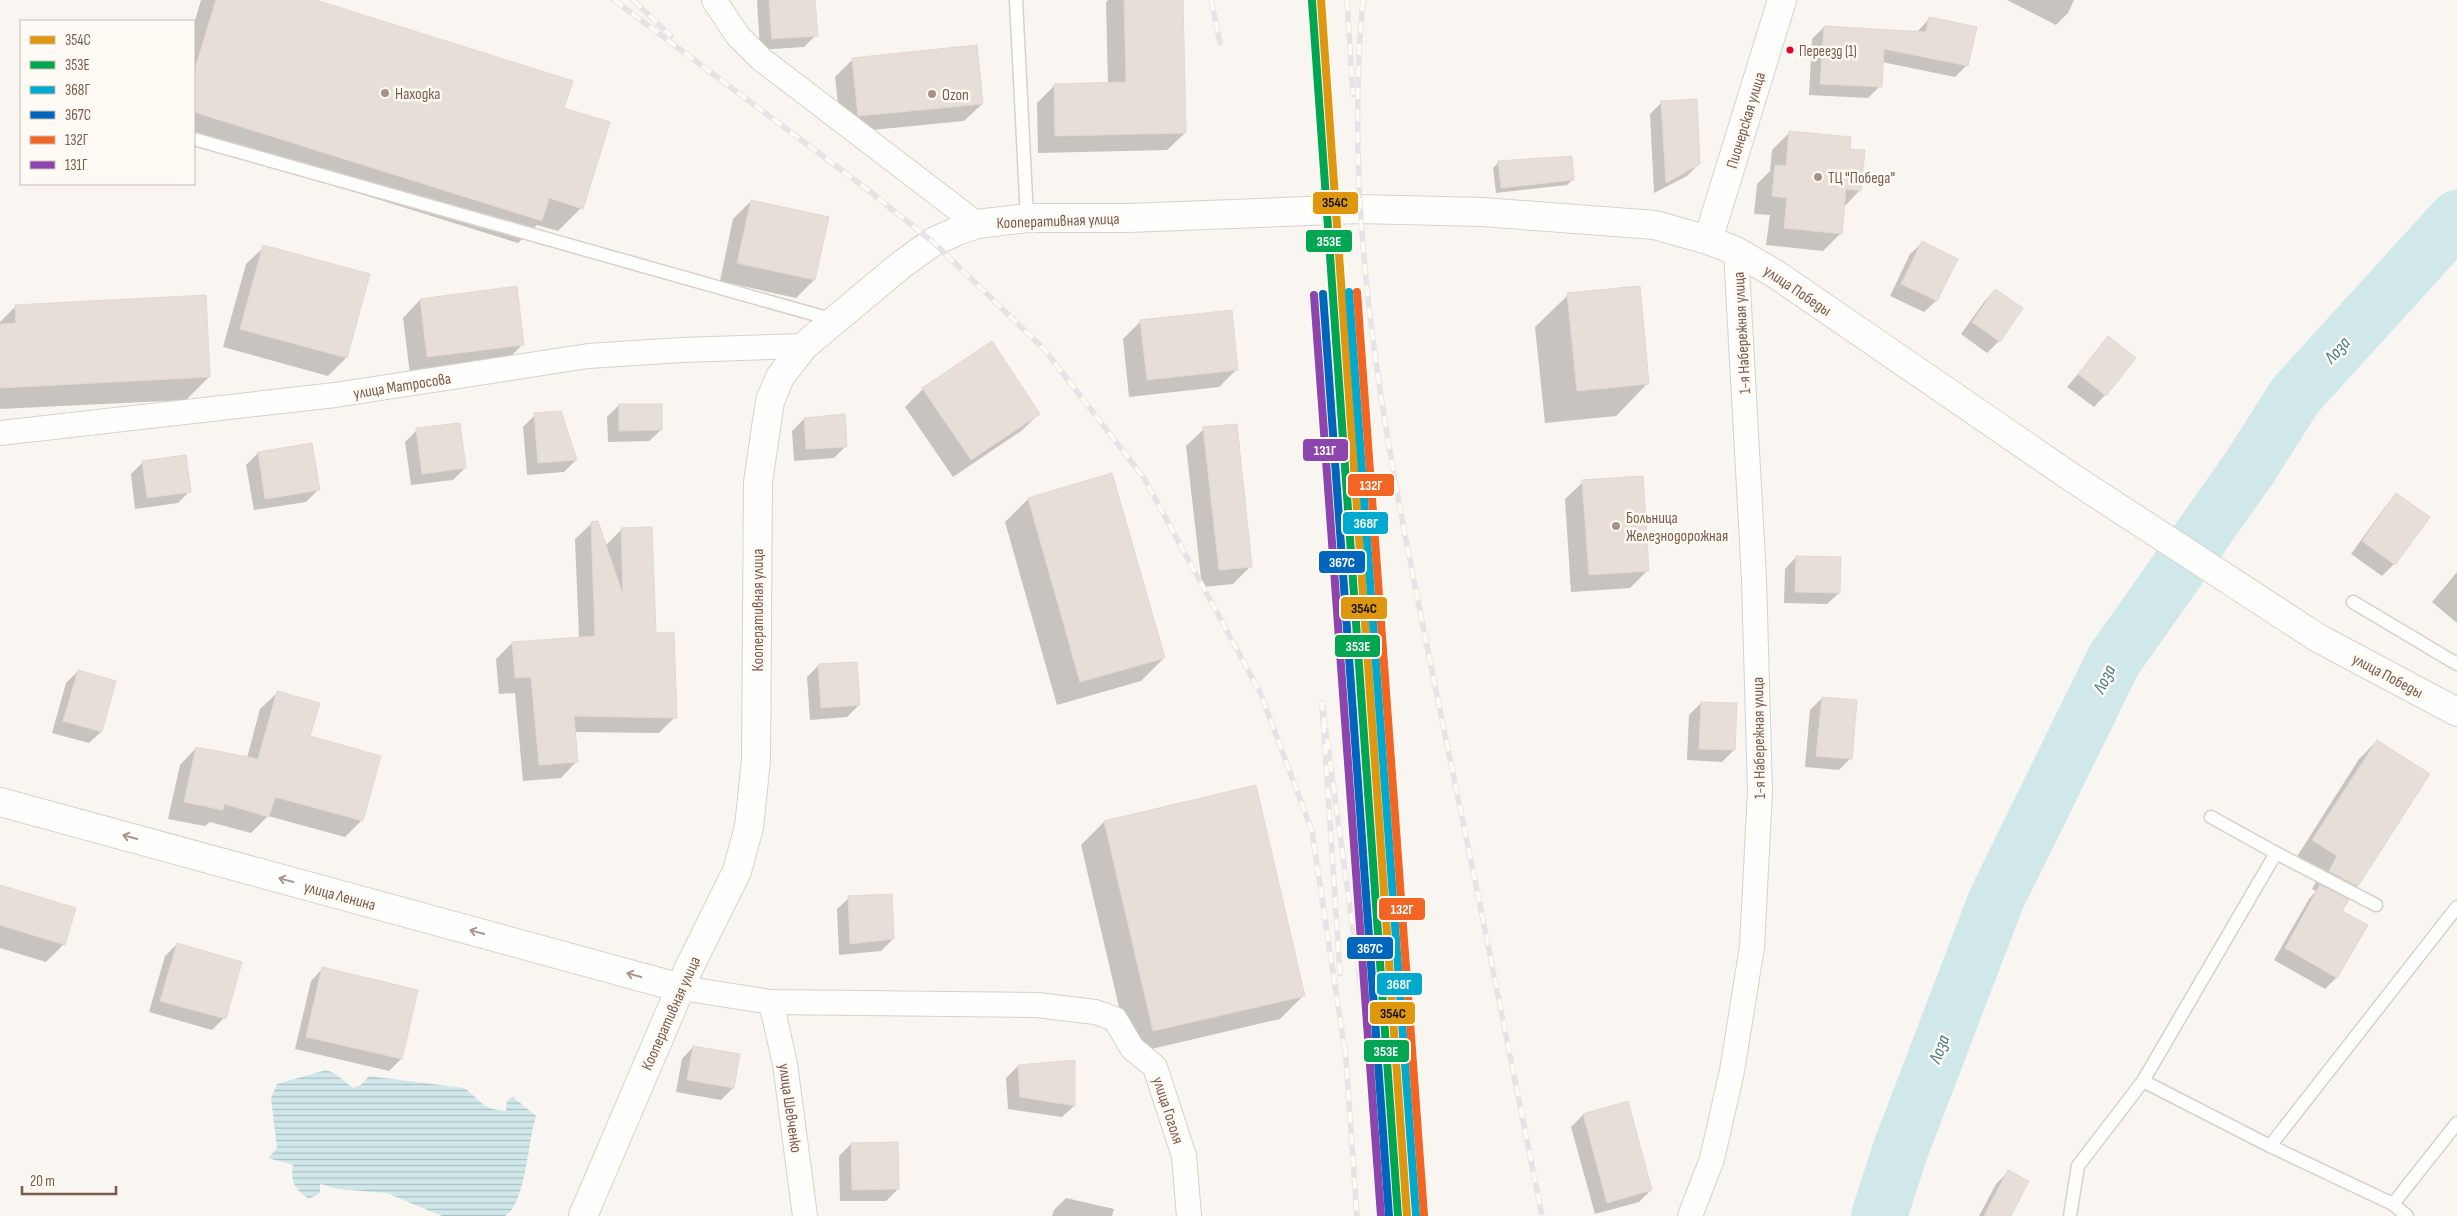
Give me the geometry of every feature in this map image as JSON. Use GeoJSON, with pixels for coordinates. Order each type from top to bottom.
{"type":"FeatureCollection","features":[{"type":"Feature","properties":{"kind":"main road","name":"Пионерская улица"},"geometry":{"type":"LineString","coordinates":[[1708,240],[1782,0]]}},
{"type":"Feature","properties":{"kind":"main road","name":"Кооперативная улица"},"geometry":{"type":"LineString","coordinates":[[583,1216],[681,988],[737,871],[749,827],[756,760],[758,482],[762,438],[770,401],[780,377],[804,346],[932,242],[978,224],[1027,218],[1128,218],[1359,209],[1483,212]]}},
{"type":"Feature","properties":{"kind":"main road","name":"улица Победы"},"geometry":{"type":"LineString","coordinates":[[1483,212],[1655,226],[1708,240],[1736,251],[1778,275],[2071,477],[2318,638],[2457,712]]}},
{"type":"Feature","properties":{"kind":"main road","name":"улица Ленина"},"geometry":{"type":"LineString","coordinates":[[0,802],[681,988]]}},
{"type":"Feature","properties":{"kind":"street"},"geometry":{"type":"LineString","coordinates":[[714,0],[738,36],[762,59],[978,224]]}},
{"type":"Feature","properties":{"kind":"street","name":"1-я Набережная улица"},"geometry":{"type":"LineString","coordinates":[[1690,1216],[1712,1159],[1732,1071],[1753,937],[1760,791],[1754,578],[1736,251]]}},
{"type":"Feature","properties":{"kind":"street","name":"улица Матросова"},"geometry":{"type":"LineString","coordinates":[[0,432],[335,395],[588,356],[681,350],[804,346]]}},
{"type":"Feature","properties":{"kind":"street"},"geometry":{"type":"LineString","coordinates":[[681,988],[771,1002]]}},
{"type":"Feature","properties":{"kind":"street","name":"улица Гоголя"},"geometry":{"type":"LineString","coordinates":[[771,1002],[1037,1005],[1095,1012],[1115,1019],[1132,1048],[1155,1067],[1184,1156],[1189,1216]]}},
{"type":"Feature","properties":{"kind":"street","name":"улица Шевченко"},"geometry":{"type":"LineString","coordinates":[[771,1002],[786,1064],[804,1216]]}},
{"type":"Feature","properties":{"kind":"lane"},"geometry":{"type":"LineString","coordinates":[[1016,0],[1027,218]]}},
{"type":"Feature","properties":{"kind":"lane"},"geometry":{"type":"LineString","coordinates":[[195,139],[834,320]]}},
{"type":"Feature","properties":{"kind":"lane"},"geometry":{"type":"LineString","coordinates":[[2353,602],[2457,664]]}},
{"type":"Feature","properties":{"kind":"lane"},"geometry":{"type":"LineString","coordinates":[[2211,817],[2376,905]]}},
{"type":"Feature","properties":{"kind":"lane"},"geometry":{"type":"LineString","coordinates":[[2070,1216],[2078,1166],[2143,1081],[2276,853]]}},
{"type":"Feature","properties":{"kind":"lane"},"geometry":{"type":"LineString","coordinates":[[2270,1146],[2457,907]]}},
{"type":"Feature","properties":{"kind":"lane"},"geometry":{"type":"LineString","coordinates":[[2143,1081],[2270,1146],[2393,1204],[2407,1216]]}},
{"type":"Feature","properties":{"kind":"lane"},"geometry":{"type":"LineString","coordinates":[[2393,1204],[2457,1123]]}},
{"type":"Feature","properties":{"kind":"water"},"geometry":{"type":"Polygon","coordinates":[[[326,1070],[334,1073],[353,1088],[361,1085],[369,1076],[464,1088],[491,1109],[506,1111],[507,1101],[513,1097],[536,1116],[522,1185],[518,1199],[512,1209],[505,1216],[442,1216],[387,1193],[339,1189],[320,1184],[320,1193],[309,1199],[297,1189],[293,1181],[293,1165],[268,1158],[277,1148],[271,1098],[277,1084],[326,1070]]]}},
{"type":"Feature","properties":{"kind":"building"},"geometry":{"type":"Polygon","coordinates":[[[216,0],[316,0],[573,81],[564,108],[610,122],[583,209],[549,198],[542,221],[195,112],[195,69],[216,0]]]}},
{"type":"Feature","properties":{"kind":"building"},"geometry":{"type":"Polygon","coordinates":[[[769,0],[815,0],[818,36],[772,39],[769,0]]]}},
{"type":"Feature","properties":{"kind":"building"},"geometry":{"type":"Polygon","coordinates":[[[1124,0],[1183,0],[1186,133],[1055,136],[1054,84],[1126,82],[1124,0]]]}},
{"type":"Feature","properties":{"kind":"building"},"geometry":{"type":"Polygon","coordinates":[[[1929,17],[1977,27],[1968,66],[1884,49],[1882,87],[1820,84],[1824,26],[1926,32],[1929,17]]]}},
{"type":"Feature","properties":{"kind":"building"},"geometry":{"type":"Polygon","coordinates":[[[977,45],[983,104],[858,116],[852,58],[977,45]]]}},
{"type":"Feature","properties":{"kind":"building"},"geometry":{"type":"Polygon","coordinates":[[[1697,99],[1700,164],[1666,183],[1661,101],[1697,99]]]}},
{"type":"Feature","properties":{"kind":"building","name":"ТЦ \"Победа\""},"geometry":{"type":"Polygon","coordinates":[[[1789,131],[1851,137],[1850,149],[1865,150],[1861,191],[1846,189],[1842,234],[1784,228],[1787,198],[1772,196],[1775,165],[1786,166],[1789,131]]]}},
{"type":"Feature","properties":{"kind":"building"},"geometry":{"type":"Polygon","coordinates":[[[1572,156],[1574,180],[1501,188],[1498,161],[1572,156]]]}},
{"type":"Feature","properties":{"kind":"building"},"geometry":{"type":"Polygon","coordinates":[[[751,200],[829,217],[815,280],[737,263],[751,200]]]}},
{"type":"Feature","properties":{"kind":"building"},"geometry":{"type":"Polygon","coordinates":[[[1922,241],[1958,259],[1937,301],[1901,284],[1922,241]]]}},
{"type":"Feature","properties":{"kind":"building"},"geometry":{"type":"Polygon","coordinates":[[[263,245],[370,274],[347,358],[240,329],[263,245]]]}},
{"type":"Feature","properties":{"kind":"building"},"geometry":{"type":"Polygon","coordinates":[[[517,286],[524,345],[427,357],[420,299],[517,286]]]}},
{"type":"Feature","properties":{"kind":"building"},"geometry":{"type":"Polygon","coordinates":[[[1640,286],[1649,384],[1577,391],[1567,293],[1640,286]]]}},
{"type":"Feature","properties":{"kind":"building"},"geometry":{"type":"Polygon","coordinates":[[[1995,289],[2023,308],[2000,342],[1972,322],[1995,289]]]}},
{"type":"Feature","properties":{"kind":"building"},"geometry":{"type":"Polygon","coordinates":[[[206,295],[210,377],[0,388],[0,324],[16,323],[15,305],[206,295]]]}},
{"type":"Feature","properties":{"kind":"building"},"geometry":{"type":"Polygon","coordinates":[[[1232,310],[1238,370],[1147,380],[1140,320],[1232,310]]]}},
{"type":"Feature","properties":{"kind":"building"},"geometry":{"type":"Polygon","coordinates":[[[2108,336],[2136,358],[2106,396],[2078,374],[2108,336]]]}},
{"type":"Feature","properties":{"kind":"building"},"geometry":{"type":"Polygon","coordinates":[[[992,341],[1040,414],[971,460],[922,388],[992,341]]]}},
{"type":"Feature","properties":{"kind":"building"},"geometry":{"type":"Polygon","coordinates":[[[619,404],[662,404],[662,430],[619,431],[619,404]]]}},
{"type":"Feature","properties":{"kind":"building"},"geometry":{"type":"Polygon","coordinates":[[[561,411],[577,460],[538,463],[534,413],[561,411]]]}},
{"type":"Feature","properties":{"kind":"building"},"geometry":{"type":"Polygon","coordinates":[[[845,414],[847,447],[806,449],[804,418],[845,414]]]}},
{"type":"Feature","properties":{"kind":"building"},"geometry":{"type":"Polygon","coordinates":[[[460,423],[466,468],[422,474],[416,428],[460,423]]]}},
{"type":"Feature","properties":{"kind":"building"},"geometry":{"type":"Polygon","coordinates":[[[1237,424],[1252,567],[1219,570],[1203,427],[1237,424]]]}},
{"type":"Feature","properties":{"kind":"building"},"geometry":{"type":"Polygon","coordinates":[[[312,443],[320,490],[265,499],[258,452],[312,443]]]}},
{"type":"Feature","properties":{"kind":"building"},"geometry":{"type":"Polygon","coordinates":[[[186,455],[191,492],[147,498],[142,461],[186,455]]]}},
{"type":"Feature","properties":{"kind":"building"},"geometry":{"type":"Polygon","coordinates":[[[1112,473],[1165,658],[1080,682],[1028,498],[1112,473]]]}},
{"type":"Feature","properties":{"kind":"building","name":"Больница Железнодорожная"},"geometry":{"type":"Polygon","coordinates":[[[1643,476],[1649,571],[1589,575],[1582,480],[1643,476]]]}},
{"type":"Feature","properties":{"kind":"building"},"geometry":{"type":"Polygon","coordinates":[[[2396,493],[2430,517],[2395,565],[2362,541],[2396,493]]]}},
{"type":"Feature","properties":{"kind":"building"},"geometry":{"type":"Polygon","coordinates":[[[598,521],[623,595],[621,528],[652,527],[656,633],[674,632],[677,718],[574,716],[578,762],[539,765],[531,677],[515,678],[512,642],[595,636],[591,522],[598,521]]]}},
{"type":"Feature","properties":{"kind":"building"},"geometry":{"type":"Polygon","coordinates":[[[1796,556],[1841,557],[1840,593],[1795,592],[1796,556]]]}},
{"type":"Feature","properties":{"kind":"building"},"geometry":{"type":"Polygon","coordinates":[[[857,662],[860,705],[821,708],[818,664],[857,662]]]}},
{"type":"Feature","properties":{"kind":"building"},"geometry":{"type":"Polygon","coordinates":[[[78,670],[116,681],[102,732],[63,721],[78,670]]]}},
{"type":"Feature","properties":{"kind":"building"},"geometry":{"type":"Polygon","coordinates":[[[277,691],[320,703],[310,736],[381,756],[363,821],[275,797],[269,817],[224,804],[223,810],[184,802],[196,747],[258,759],[277,691]]]}},
{"type":"Feature","properties":{"kind":"building"},"geometry":{"type":"Polygon","coordinates":[[[1822,697],[1857,700],[1852,759],[1816,756],[1822,697]]]}},
{"type":"Feature","properties":{"kind":"building"},"geometry":{"type":"Polygon","coordinates":[[[1701,702],[1737,703],[1735,750],[1699,749],[1701,702]]]}},
{"type":"Feature","properties":{"kind":"building"},"geometry":{"type":"Polygon","coordinates":[[[2377,740],[2430,774],[2358,886],[2329,871],[2337,856],[2312,840],[2377,740]]]}},
{"type":"Feature","properties":{"kind":"building"},"geometry":{"type":"Polygon","coordinates":[[[1256,785],[1305,996],[1153,1031],[1104,821],[1256,785]]]}},
{"type":"Feature","properties":{"kind":"building"},"geometry":{"type":"Polygon","coordinates":[[[0,885],[76,908],[65,945],[0,925],[0,885]]]}},
{"type":"Feature","properties":{"kind":"building"},"geometry":{"type":"Polygon","coordinates":[[[2320,885],[2349,900],[2342,911],[2368,925],[2337,978],[2285,948],[2320,885]]]}},
{"type":"Feature","properties":{"kind":"building"},"geometry":{"type":"Polygon","coordinates":[[[892,894],[894,939],[850,944],[848,896],[892,894]]]}},
{"type":"Feature","properties":{"kind":"building"},"geometry":{"type":"Polygon","coordinates":[[[177,943],[242,962],[226,1019],[160,1001],[177,943]]]}},
{"type":"Feature","properties":{"kind":"building"},"geometry":{"type":"Polygon","coordinates":[[[322,967],[418,990],[402,1059],[306,1037],[322,967]]]}},
{"type":"Feature","properties":{"kind":"building"},"geometry":{"type":"Polygon","coordinates":[[[693,1046],[740,1054],[734,1088],[687,1080],[693,1046]]]}},
{"type":"Feature","properties":{"kind":"building"},"geometry":{"type":"Polygon","coordinates":[[[1075,1060],[1075,1106],[1020,1097],[1018,1065],[1075,1060]]]}},
{"type":"Feature","properties":{"kind":"building"},"geometry":{"type":"Polygon","coordinates":[[[1628,1101],[1652,1190],[1607,1203],[1583,1114],[1628,1101]]]}},
{"type":"Feature","properties":{"kind":"building"},"geometry":{"type":"Polygon","coordinates":[[[898,1142],[899,1189],[852,1190],[851,1143],[898,1142]]]}},
{"type":"Feature","properties":{"kind":"building"},"geometry":{"type":"Polygon","coordinates":[[[2008,1170],[2029,1181],[2011,1216],[1984,1216],[2008,1170]]]}},
{"type":"Feature","properties":{"kind":"waterway","name":"Лоза"},"geometry":{"type":"LineString","coordinates":[[1879,1216],[1900,1151],[1996,900],[2114,660],[2250,467],[2295,396],[2457,218]]}},
{"type":"Feature","properties":{"kind":"railway"},"geometry":{"type":"LineString","coordinates":[[614,0],[864,187],[933,242],[1044,349],[1144,478],[1260,692],[1312,831],[1345,1052]]}},
{"type":"Feature","properties":{"kind":"railway"},"geometry":{"type":"LineString","coordinates":[[633,0],[671,36]]}},
{"type":"Feature","properties":{"kind":"railway"},"geometry":{"type":"LineString","coordinates":[[1211,0],[1220,43]]}},
{"type":"Feature","properties":{"kind":"railway"},"geometry":{"type":"LineString","coordinates":[[1347,0],[1353,95]]}},
{"type":"Feature","properties":{"kind":"railway"},"geometry":{"type":"LineString","coordinates":[[1363,0],[1358,86],[1358,172],[1364,258],[1373,343],[1386,428],[1417,597],[1542,1216]]}},
{"type":"Feature","properties":{"kind":"railway"},"geometry":{"type":"LineString","coordinates":[[1347,378],[1350,758]]}},
{"type":"Feature","properties":{"kind":"railway"},"geometry":{"type":"LineString","coordinates":[[1340,974],[1322,703],[1370,1054]]}},
{"type":"Feature","properties":{"kind":"railway"},"geometry":{"type":"LineString","coordinates":[[1345,1046],[1357,1216]]}},
{"type":"Feature","properties":{"kind":"transit line","name":"354С"},"geometry":{"type":"LineString","coordinates":[[1321,0],[1407,1216]]}},
{"type":"Feature","properties":{"kind":"transit line","name":"353Е"},"geometry":{"type":"LineString","coordinates":[[1312,1],[1398,1216]]}},
{"type":"Feature","properties":{"kind":"transit line","name":"368Г"},"geometry":{"type":"LineString","coordinates":[[1349,292],[1416,1215]]}},
{"type":"Feature","properties":{"kind":"transit line","name":"132Г"},"geometry":{"type":"LineString","coordinates":[[1357,292],[1424,1215]]}},
{"type":"Feature","properties":{"kind":"transit line","name":"367С"},"geometry":{"type":"LineString","coordinates":[[1323,294],[1389,1216]]}},
{"type":"Feature","properties":{"kind":"transit line","name":"131Г"},"geometry":{"type":"LineString","coordinates":[[1314,295],[1381,1216]]}},
{"type":"Feature","properties":{"kind":"place","name":"Переезд (1)"},"geometry":{"type":"Point","coordinates":[1790,50]}},
{"type":"Feature","properties":{"kind":"place","name":"Находка"},"geometry":{"type":"Point","coordinates":[385,93]}},
{"type":"Feature","properties":{"kind":"place","name":"Ozon"},"geometry":{"type":"Point","coordinates":[932,94]}},
{"type":"Feature","properties":{"kind":"place","name":"ТЦ \"Победа\""},"geometry":{"type":"Point","coordinates":[1818,177]}},
{"type":"Feature","properties":{"kind":"place","name":"Больница Железнодорожная"},"geometry":{"type":"Point","coordinates":[1616,526]}}]}
